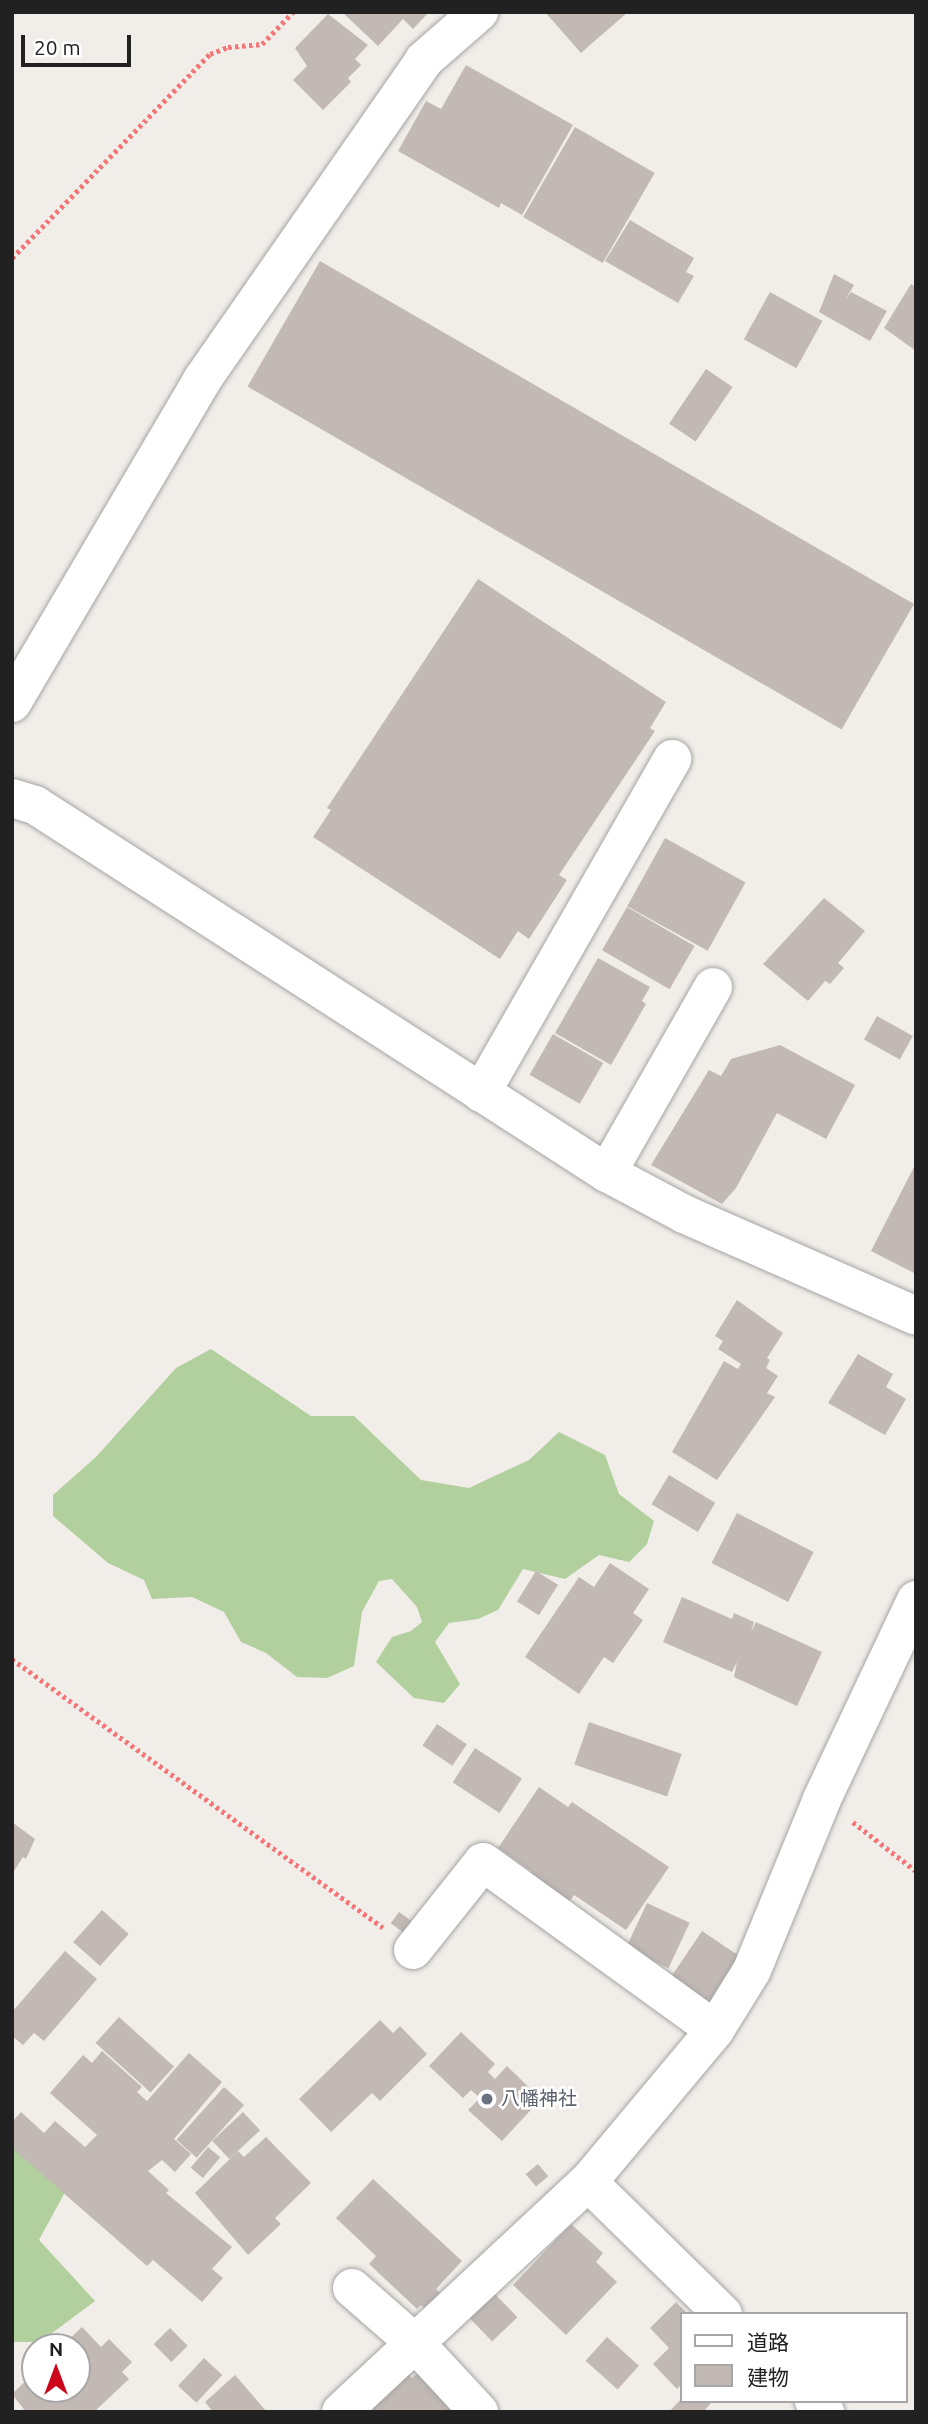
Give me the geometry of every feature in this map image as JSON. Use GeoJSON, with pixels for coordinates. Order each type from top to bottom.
{"type":"FeatureCollection","features":[{"type":"Feature","properties":{"kind":"street"},"geometry":{"type":"LineString","coordinates":[[12,703],[202,380],[424,60],[479,12]]}},
{"type":"Feature","properties":{"kind":"street"},"geometry":{"type":"LineString","coordinates":[[481,1093],[672,759]]}},
{"type":"Feature","properties":{"kind":"street"},"geometry":{"type":"LineString","coordinates":[[12,798],[35,805],[607,1173],[684,1214],[916,1316]]}},
{"type":"Feature","properties":{"kind":"street"},"geometry":{"type":"LineString","coordinates":[[607,1173],[713,987]]}},
{"type":"Feature","properties":{"kind":"street"},"geometry":{"type":"LineString","coordinates":[[341,2412],[588,2182],[715,2030],[752,1970],[822,1799],[916,1601]]}},
{"type":"Feature","properties":{"kind":"street"},"geometry":{"type":"LineString","coordinates":[[413,1950],[483,1862],[715,2030]]}},
{"type":"Feature","properties":{"kind":"street"},"geometry":{"type":"LineString","coordinates":[[588,2182],[721,2312]]}},
{"type":"Feature","properties":{"kind":"street"},"geometry":{"type":"LineString","coordinates":[[352,2288],[416,2344],[479,2412]]}},
{"type":"Feature","properties":{"kind":"path"},"geometry":{"type":"LineString","coordinates":[[12,258],[210,54],[228,47],[262,44],[293,12]]}},
{"type":"Feature","properties":{"kind":"path"},"geometry":{"type":"LineString","coordinates":[[12,1659],[413,1950]]}},
{"type":"Feature","properties":{"kind":"path"},"geometry":{"type":"LineString","coordinates":[[822,1799],[916,1871]]}},
{"type":"Feature","properties":{"kind":"green space"},"geometry":{"type":"Polygon","coordinates":[[[211,1349],[311,1416],[354,1416],[421,1480],[469,1488],[529,1460],[559,1432],[605,1455],[619,1494],[654,1521],[647,1544],[629,1562],[599,1555],[565,1579],[523,1569],[498,1610],[478,1619],[449,1623],[435,1642],[460,1684],[444,1703],[414,1698],[376,1662],[392,1637],[411,1631],[422,1622],[417,1607],[392,1579],[379,1581],[362,1612],[354,1666],[327,1678],[297,1677],[266,1653],[241,1642],[224,1612],[192,1597],[152,1599],[144,1580],[108,1563],[53,1516],[53,1495],[96,1457],[176,1368],[211,1349]]]}},
{"type":"Feature","properties":{"kind":"green space"},"geometry":{"type":"Polygon","coordinates":[[[12,2128],[71,2181],[39,2240],[95,2301],[52,2333],[21,2333],[21,2342],[12,2342],[12,2128]]]}},
{"type":"Feature","properties":{"kind":"building"},"geometry":{"type":"Polygon","coordinates":[[[342,12],[429,12],[413,29],[403,19],[378,46],[342,12]]]}},
{"type":"Feature","properties":{"kind":"building"},"geometry":{"type":"Polygon","coordinates":[[[545,12],[628,12],[581,53],[545,12]]]}},
{"type":"Feature","properties":{"kind":"building"},"geometry":{"type":"Polygon","coordinates":[[[328,14],[368,45],[355,59],[361,65],[348,78],[351,82],[323,110],[293,80],[307,66],[295,48],[328,14]]]}},
{"type":"Feature","properties":{"kind":"building"},"geometry":{"type":"Polygon","coordinates":[[[466,65],[573,125],[522,215],[501,203],[499,208],[398,151],[426,101],[441,109],[466,65]]]}},
{"type":"Feature","properties":{"kind":"building"},"geometry":{"type":"Polygon","coordinates":[[[575,127],[655,173],[603,263],[523,217],[575,127]]]}},
{"type":"Feature","properties":{"kind":"building"},"geometry":{"type":"Polygon","coordinates":[[[630,220],[694,258],[686,272],[694,276],[678,303],[605,261],[630,220]]]}},
{"type":"Feature","properties":{"kind":"building"},"geometry":{"type":"Polygon","coordinates":[[[320,261],[914,604],[842,730],[248,387],[320,261]]]}},
{"type":"Feature","properties":{"kind":"building"},"geometry":{"type":"Polygon","coordinates":[[[834,274],[854,285],[845,300],[851,292],[887,311],[870,341],[819,312],[834,274]]]}},
{"type":"Feature","properties":{"kind":"building"},"geometry":{"type":"Polygon","coordinates":[[[911,284],[916,287],[916,351],[884,328],[911,284]]]}},
{"type":"Feature","properties":{"kind":"building"},"geometry":{"type":"Polygon","coordinates":[[[770,292],[822,321],[796,368],[744,339],[770,292]]]}},
{"type":"Feature","properties":{"kind":"building"},"geometry":{"type":"Polygon","coordinates":[[[706,369],[733,387],[696,442],[669,424],[706,369]]]}},
{"type":"Feature","properties":{"kind":"building"},"geometry":{"type":"Polygon","coordinates":[[[478,579],[666,702],[650,728],[655,731],[559,875],[567,880],[529,939],[518,931],[500,959],[313,837],[331,810],[327,808],[478,579]]]}},
{"type":"Feature","properties":{"kind":"building"},"geometry":{"type":"Polygon","coordinates":[[[665,838],[745,883],[708,951],[627,906],[665,838]]]}},
{"type":"Feature","properties":{"kind":"building"},"geometry":{"type":"Polygon","coordinates":[[[824,898],[865,931],[838,963],[844,968],[830,984],[825,981],[808,1001],[763,964],[824,898]]]}},
{"type":"Feature","properties":{"kind":"building"},"geometry":{"type":"Polygon","coordinates":[[[627,907],[695,946],[670,989],[602,950],[627,907]]]}},
{"type":"Feature","properties":{"kind":"building"},"geometry":{"type":"Polygon","coordinates":[[[598,958],[650,987],[642,1001],[646,1004],[611,1065],[555,1033],[598,958]]]}},
{"type":"Feature","properties":{"kind":"building"},"geometry":{"type":"Polygon","coordinates":[[[877,1016],[913,1036],[900,1059],[864,1040],[877,1016]]]}},
{"type":"Feature","properties":{"kind":"building"},"geometry":{"type":"Polygon","coordinates":[[[553,1034],[603,1063],[580,1104],[530,1075],[553,1034]]]}},
{"type":"Feature","properties":{"kind":"building"},"geometry":{"type":"Polygon","coordinates":[[[780,1045],[855,1085],[826,1139],[777,1113],[736,1188],[722,1204],[651,1165],[709,1070],[721,1076],[731,1059],[780,1045]]]}},
{"type":"Feature","properties":{"kind":"building"},"geometry":{"type":"Polygon","coordinates":[[[916,1163],[916,1274],[871,1251],[916,1163]]]}},
{"type":"Feature","properties":{"kind":"building"},"geometry":{"type":"Polygon","coordinates":[[[737,1300],[783,1333],[767,1358],[770,1360],[766,1368],[778,1376],[767,1393],[775,1397],[717,1480],[672,1452],[724,1361],[738,1369],[741,1364],[718,1349],[723,1341],[715,1336],[737,1300]]]}},
{"type":"Feature","properties":{"kind":"building"},"geometry":{"type":"Polygon","coordinates":[[[858,1354],[893,1374],[886,1387],[906,1399],[885,1435],[828,1403],[858,1354]]]}},
{"type":"Feature","properties":{"kind":"building"},"geometry":{"type":"Polygon","coordinates":[[[669,1475],[715,1503],[698,1532],[651,1504],[669,1475]]]}},
{"type":"Feature","properties":{"kind":"building"},"geometry":{"type":"Polygon","coordinates":[[[737,1513],[814,1552],[788,1602],[712,1563],[737,1513]]]}},
{"type":"Feature","properties":{"kind":"building"},"geometry":{"type":"Polygon","coordinates":[[[610,1563],[649,1589],[633,1613],[643,1620],[613,1663],[604,1657],[579,1694],[525,1657],[579,1577],[594,1587],[610,1563]]]}},
{"type":"Feature","properties":{"kind":"building"},"geometry":{"type":"Polygon","coordinates":[[[536,1571],[558,1585],[539,1615],[517,1602],[536,1571]]]}},
{"type":"Feature","properties":{"kind":"building"},"geometry":{"type":"Polygon","coordinates":[[[682,1597],[732,1619],[734,1613],[754,1622],[751,1632],[756,1622],[822,1652],[797,1706],[734,1677],[737,1662],[732,1672],[663,1642],[682,1597]]]}},
{"type":"Feature","properties":{"kind":"building"},"geometry":{"type":"Polygon","coordinates":[[[589,1722],[682,1754],[667,1796],[574,1765],[589,1722]]]}},
{"type":"Feature","properties":{"kind":"building"},"geometry":{"type":"Polygon","coordinates":[[[437,1724],[467,1744],[452,1766],[422,1746],[437,1724]]]}},
{"type":"Feature","properties":{"kind":"building"},"geometry":{"type":"Polygon","coordinates":[[[475,1748],[522,1778],[500,1813],[453,1782],[475,1748]]]}},
{"type":"Feature","properties":{"kind":"building"},"geometry":{"type":"Polygon","coordinates":[[[539,1787],[568,1807],[572,1802],[669,1867],[626,1930],[574,1895],[566,1906],[526,1879],[531,1871],[498,1848],[539,1787]]]}},
{"type":"Feature","properties":{"kind":"building"},"geometry":{"type":"Polygon","coordinates":[[[12,1822],[35,1839],[26,1859],[23,1857],[12,1874],[12,1822]]]}},
{"type":"Feature","properties":{"kind":"building"},"geometry":{"type":"Polygon","coordinates":[[[647,1903],[690,1923],[668,1968],[626,1948],[647,1903]]]}},
{"type":"Feature","properties":{"kind":"building"},"geometry":{"type":"Polygon","coordinates":[[[102,1910],[129,1934],[100,1966],[73,1942],[102,1910]]]}},
{"type":"Feature","properties":{"kind":"building"},"geometry":{"type":"Polygon","coordinates":[[[399,1912],[418,1926],[410,1937],[391,1923],[399,1912]]]}},
{"type":"Feature","properties":{"kind":"building"},"geometry":{"type":"Polygon","coordinates":[[[702,1931],[745,1960],[713,2007],[670,1978],[702,1931]]]}},
{"type":"Feature","properties":{"kind":"building"},"geometry":{"type":"Polygon","coordinates":[[[65,1951],[97,1979],[44,2041],[34,2033],[23,2045],[12,2036],[12,2012],[65,1951]]]}},
{"type":"Feature","properties":{"kind":"building"},"geometry":{"type":"Polygon","coordinates":[[[119,2017],[174,2067],[151,2093],[96,2043],[119,2017]]]}},
{"type":"Feature","properties":{"kind":"building"},"geometry":{"type":"Polygon","coordinates":[[[380,2020],[393,2033],[400,2026],[427,2054],[380,2101],[372,2093],[331,2132],[299,2099],[380,2020]]]}},
{"type":"Feature","properties":{"kind":"building"},"geometry":{"type":"Polygon","coordinates":[[[461,2032],[495,2064],[488,2072],[495,2079],[507,2066],[541,2099],[502,2141],[468,2110],[480,2098],[471,2090],[463,2098],[429,2066],[461,2032]]]}},
{"type":"Feature","properties":{"kind":"building"},"geometry":{"type":"Polygon","coordinates":[[[102,2051],[142,2087],[137,2092],[147,2101],[189,2053],[222,2082],[174,2139],[191,2154],[175,2172],[162,2160],[148,2171],[169,2190],[166,2193],[232,2247],[212,2269],[223,2278],[202,2302],[153,2260],[147,2266],[12,2148],[12,2122],[21,2112],[44,2133],[55,2121],[85,2147],[97,2135],[50,2093],[83,2055],[92,2063],[102,2051]]]}},
{"type":"Feature","properties":{"kind":"building"},"geometry":{"type":"Polygon","coordinates":[[[224,2087],[244,2105],[197,2158],[176,2140],[224,2087]]]}},
{"type":"Feature","properties":{"kind":"building"},"geometry":{"type":"Polygon","coordinates":[[[243,2112],[260,2130],[229,2159],[212,2141],[243,2112]]]}},
{"type":"Feature","properties":{"kind":"building"},"geometry":{"type":"Polygon","coordinates":[[[266,2137],[311,2183],[275,2218],[281,2224],[248,2255],[195,2193],[238,2151],[244,2157],[266,2137]]]}},
{"type":"Feature","properties":{"kind":"building"},"geometry":{"type":"Polygon","coordinates":[[[208,2147],[220,2157],[203,2178],[191,2168],[208,2147]]]}},
{"type":"Feature","properties":{"kind":"building"},"geometry":{"type":"Polygon","coordinates":[[[538,2164],[548,2176],[536,2187],[526,2174],[538,2164]]]}},
{"type":"Feature","properties":{"kind":"building"},"geometry":{"type":"Polygon","coordinates":[[[373,2179],[462,2261],[436,2289],[440,2293],[425,2309],[421,2305],[417,2309],[369,2264],[376,2256],[336,2218],[373,2179]]]}},
{"type":"Feature","properties":{"kind":"building"},"geometry":{"type":"Polygon","coordinates":[[[571,2224],[603,2253],[596,2262],[617,2282],[566,2335],[513,2285],[571,2224]]]}},
{"type":"Feature","properties":{"kind":"building"},"geometry":{"type":"Polygon","coordinates":[[[493,2292],[517,2317],[492,2341],[468,2316],[493,2292]]]}},
{"type":"Feature","properties":{"kind":"building"},"geometry":{"type":"Polygon","coordinates":[[[676,2302],[686,2312],[680,2312],[680,2386],[677,2389],[653,2364],[669,2348],[650,2328],[676,2302]]]}},
{"type":"Feature","properties":{"kind":"building"},"geometry":{"type":"Polygon","coordinates":[[[82,2327],[88,2333],[76,2333],[82,2327]]]}},
{"type":"Feature","properties":{"kind":"building"},"geometry":{"type":"Polygon","coordinates":[[[170,2328],[188,2346],[171,2362],[154,2344],[170,2328]]]}},
{"type":"Feature","properties":{"kind":"building"},"geometry":{"type":"Polygon","coordinates":[[[91,2336],[101,2347],[109,2339],[132,2362],[122,2372],[129,2379],[94,2412],[26,2412],[12,2394],[21,2385],[21,2403],[91,2403],[91,2336]]]}},
{"type":"Feature","properties":{"kind":"building"},"geometry":{"type":"Polygon","coordinates":[[[607,2337],[639,2366],[618,2390],[586,2361],[607,2337]]]}},
{"type":"Feature","properties":{"kind":"building"},"geometry":{"type":"Polygon","coordinates":[[[204,2358],[222,2375],[196,2403],[178,2386],[204,2358]]]}},
{"type":"Feature","properties":{"kind":"building"},"geometry":{"type":"Polygon","coordinates":[[[405,2370],[412,2378],[418,2373],[454,2412],[374,2412],[370,2402],[405,2370]]]}},
{"type":"Feature","properties":{"kind":"building"},"geometry":{"type":"Polygon","coordinates":[[[235,2375],[267,2412],[213,2412],[205,2402],[235,2375]]]}},
{"type":"Feature","properties":{"kind":"building"},"geometry":{"type":"Polygon","coordinates":[[[680,2400],[680,2403],[711,2403],[703,2412],[669,2412],[680,2400]]]}},
{"type":"Feature","properties":{"kind":"place","name":"八幡神社"},"geometry":{"type":"Point","coordinates":[487,2099]}}]}
